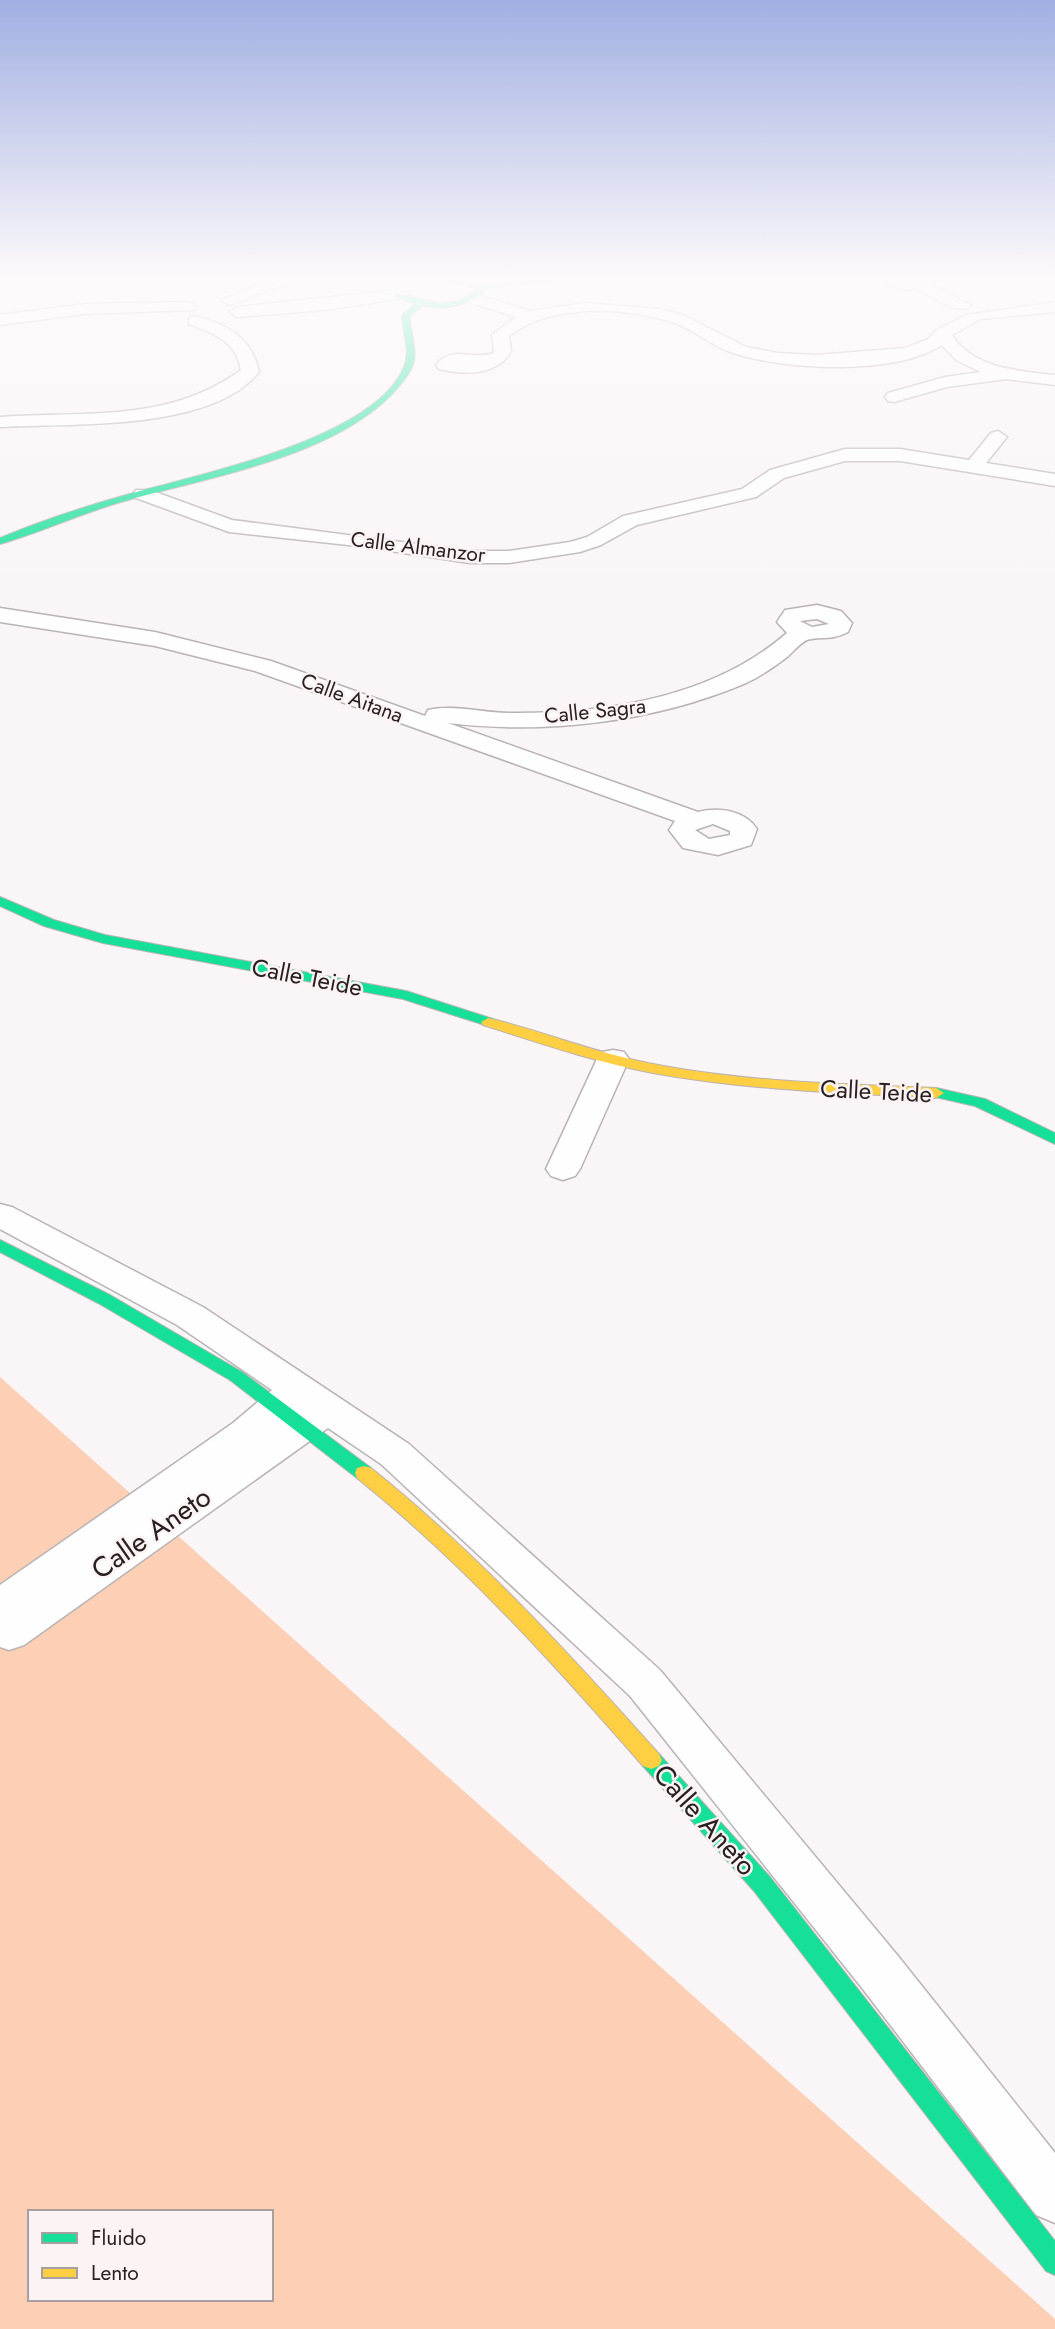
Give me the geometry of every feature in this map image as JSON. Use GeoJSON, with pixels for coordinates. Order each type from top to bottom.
{"type":"FeatureCollection","features":[{"type":"Feature","properties":{"kind":"street"},"geometry":{"type":"LineString","coordinates":[[0,422],[132,415],[170,410],[219,395],[229,388]]}},
{"type":"Feature","properties":{"kind":"street"},"geometry":{"type":"LineString","coordinates":[[0,530],[275,446],[339,418],[375,388]]}},
{"type":"Feature","properties":{"kind":"street"},"geometry":{"type":"LineString","coordinates":[[0,541],[293,448],[356,420],[392,388]]}},
{"type":"Feature","properties":{"kind":"street"},"geometry":{"type":"LineString","coordinates":[[894,397],[926,388]]}},
{"type":"Feature","properties":{"kind":"street"},"geometry":{"type":"LineString","coordinates":[[974,466],[998,437]]}},
{"type":"Feature","properties":{"kind":"street","name":"Calle Almanzor"},"geometry":{"type":"LineString","coordinates":[[143,494],[229,526],[357,540],[470,557],[509,557],[573,548],[594,541],[630,520],[749,493],[777,474],[825,458],[900,455],[1055,480]]}},
{"type":"Feature","properties":{"kind":"street","name":"Calle Aitana"},"geometry":{"type":"LineString","coordinates":[[0,615],[155,639],[205,650],[263,666],[421,725]]}},
{"type":"Feature","properties":{"kind":"street","name":"Calle Aitana"},"geometry":{"type":"LineString","coordinates":[[0,621],[154,645],[273,676],[421,725],[469,731],[689,822]]}},
{"type":"Feature","properties":{"kind":"street","name":"Calle Sagra"},"geometry":{"type":"LineString","coordinates":[[369,704],[469,731],[602,723],[657,715],[700,703],[784,663],[807,633]]}},
{"type":"Feature","properties":{"kind":"street","name":"Calle Teide"},"geometry":{"type":"LineString","coordinates":[[0,901],[49,923],[103,939],[406,995],[613,1059],[673,1072],[778,1086],[937,1093],[981,1102],[1053,1139]]}},
{"type":"Feature","properties":{"kind":"street"},"geometry":{"type":"LineString","coordinates":[[563,1169],[613,1059]]}},
{"type":"Feature","properties":{"kind":"street","name":"Calle Aneto"},"geometry":{"type":"LineString","coordinates":[[0,1215],[190,1316],[301,1408],[547,1642],[762,1884],[1055,2262]]}},
{"type":"Feature","properties":{"kind":"street","name":"Calle Aneto"},"geometry":{"type":"LineString","coordinates":[[0,1245],[104,1299],[236,1376],[394,1454],[645,1683],[880,1972],[1055,2196]]}},
{"type":"Feature","properties":{"kind":"street","name":"Calle Aneto"},"geometry":{"type":"LineString","coordinates":[[0,1607],[247,1433],[301,1408]]}},
{"type":"Feature","properties":{"kind":"street","name":"Calle Aneto"},"geometry":{"type":"LineString","coordinates":[[0,1625],[9,1633],[301,1408]]}},
{"type":"Feature","properties":{"kind":"shaded area"},"geometry":{"type":"Polygon","coordinates":[[[0,1377],[1055,2319],[1055,2329],[0,2329],[0,1377]]]}},
{"type":"Feature","properties":{"kind":"traffic: fast"},"geometry":{"type":"LineString","coordinates":[[0,541],[98,506],[241,467],[282,453],[356,420],[385,398],[393,388]]}},
{"type":"Feature","properties":{"kind":"traffic: fast"},"geometry":{"type":"LineString","coordinates":[[0,901],[49,923],[103,939],[406,995],[488,1022]]}},
{"type":"Feature","properties":{"kind":"traffic: fast"},"geometry":{"type":"LineString","coordinates":[[936,1093],[980,1102],[1055,1139]]}},
{"type":"Feature","properties":{"kind":"traffic: fast"},"geometry":{"type":"LineString","coordinates":[[0,1245],[104,1299],[236,1376],[364,1473]]}},
{"type":"Feature","properties":{"kind":"traffic: fast"},"geometry":{"type":"LineString","coordinates":[[651,1760],[762,1884],[1055,2262]]}},
{"type":"Feature","properties":{"kind":"traffic: slow"},"geometry":{"type":"LineString","coordinates":[[488,1022],[603,1057],[674,1072],[772,1084],[936,1093]]}},
{"type":"Feature","properties":{"kind":"traffic: slow"},"geometry":{"type":"LineString","coordinates":[[364,1473],[403,1504],[478,1573],[651,1760]]}}]}
